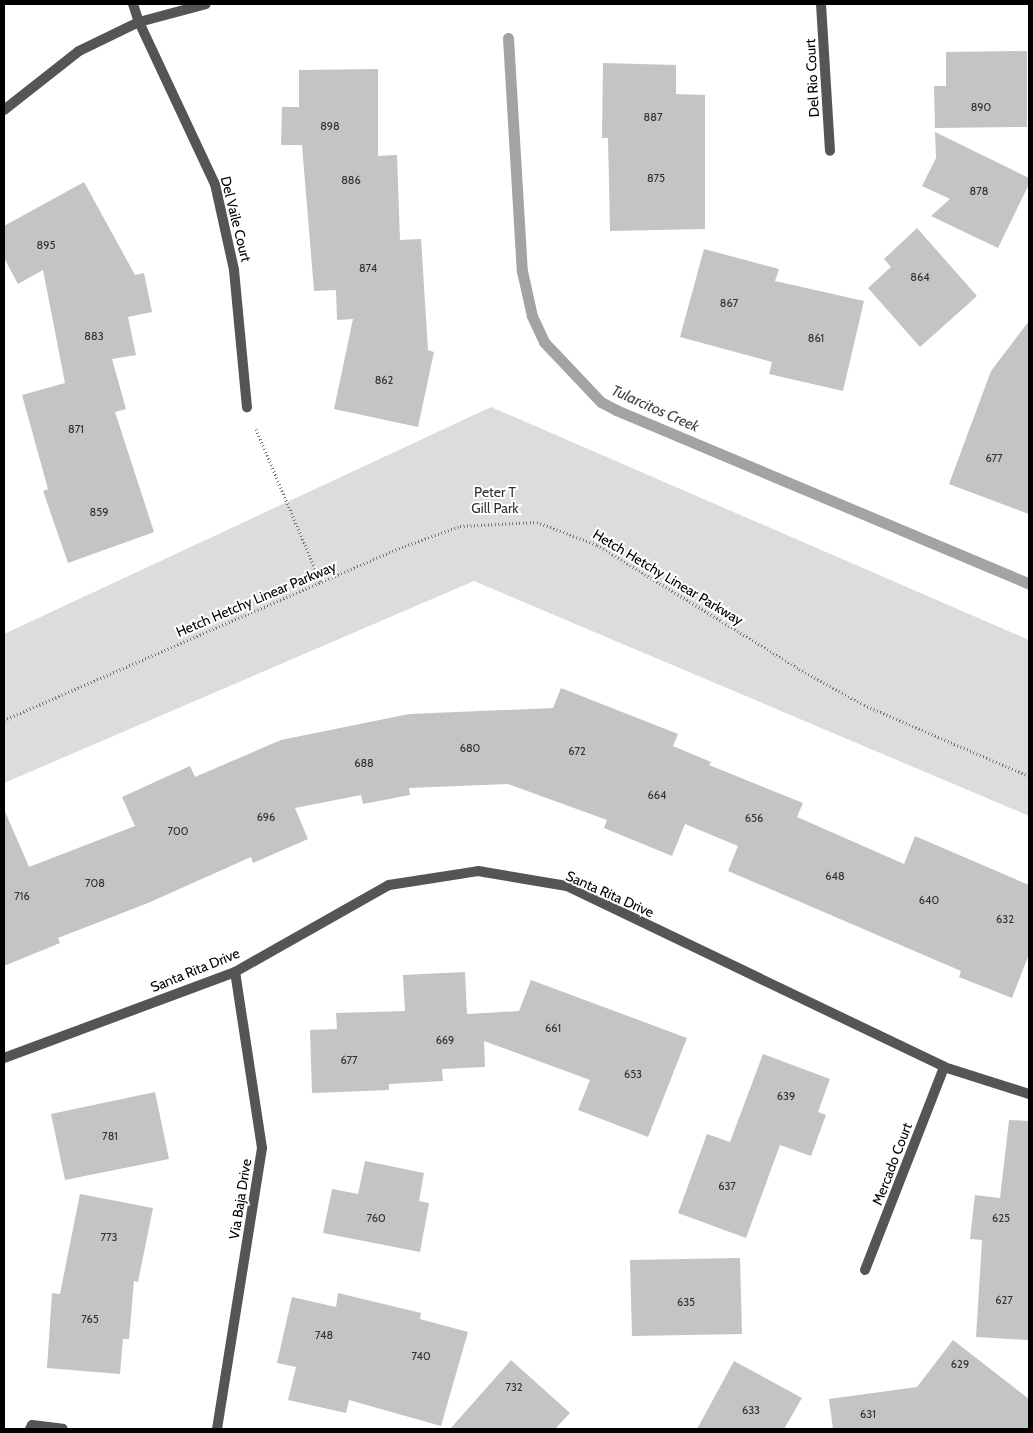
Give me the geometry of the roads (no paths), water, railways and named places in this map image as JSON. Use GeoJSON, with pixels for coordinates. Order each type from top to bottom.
{"type":"FeatureCollection","features":[{"type":"Feature","properties":{"kind":"street","name":"Del Vaile Court"},"geometry":{"type":"LineString","coordinates":[[133,4],[139,22],[215,184],[234,270],[247,407]]}},
{"type":"Feature","properties":{"kind":"street"},"geometry":{"type":"LineString","coordinates":[[4,110],[79,51],[139,22],[206,4]]}},
{"type":"Feature","properties":{"kind":"street","name":"Del Rio Court"},"geometry":{"type":"LineString","coordinates":[[822,4],[830,151]]}},
{"type":"Feature","properties":{"kind":"street","name":"Santa Rita Drive"},"geometry":{"type":"LineString","coordinates":[[4,1058],[235,972],[389,885],[478,871],[567,886],[944,1067],[1029,1094]]}},
{"type":"Feature","properties":{"kind":"street","name":"Via Baja Drive"},"geometry":{"type":"LineString","coordinates":[[217,1429],[262,1148],[235,972]]}},
{"type":"Feature","properties":{"kind":"street","name":"Mercado Court"},"geometry":{"type":"LineString","coordinates":[[865,1270],[944,1067]]}},
{"type":"Feature","properties":{"kind":"street"},"geometry":{"type":"LineString","coordinates":[[31,1427],[63,1429]]}},
{"type":"Feature","properties":{"kind":"waterway","name":"Tularcitos Creek"},"geometry":{"type":"LineString","coordinates":[[508,38],[522,271],[532,316],[544,342],[601,402],[1029,584]]}},
{"type":"Feature","properties":{"kind":"park label","name":"Peter T Gill Park"},"geometry":{"type":"Point","coordinates":[495,500]}}]}
